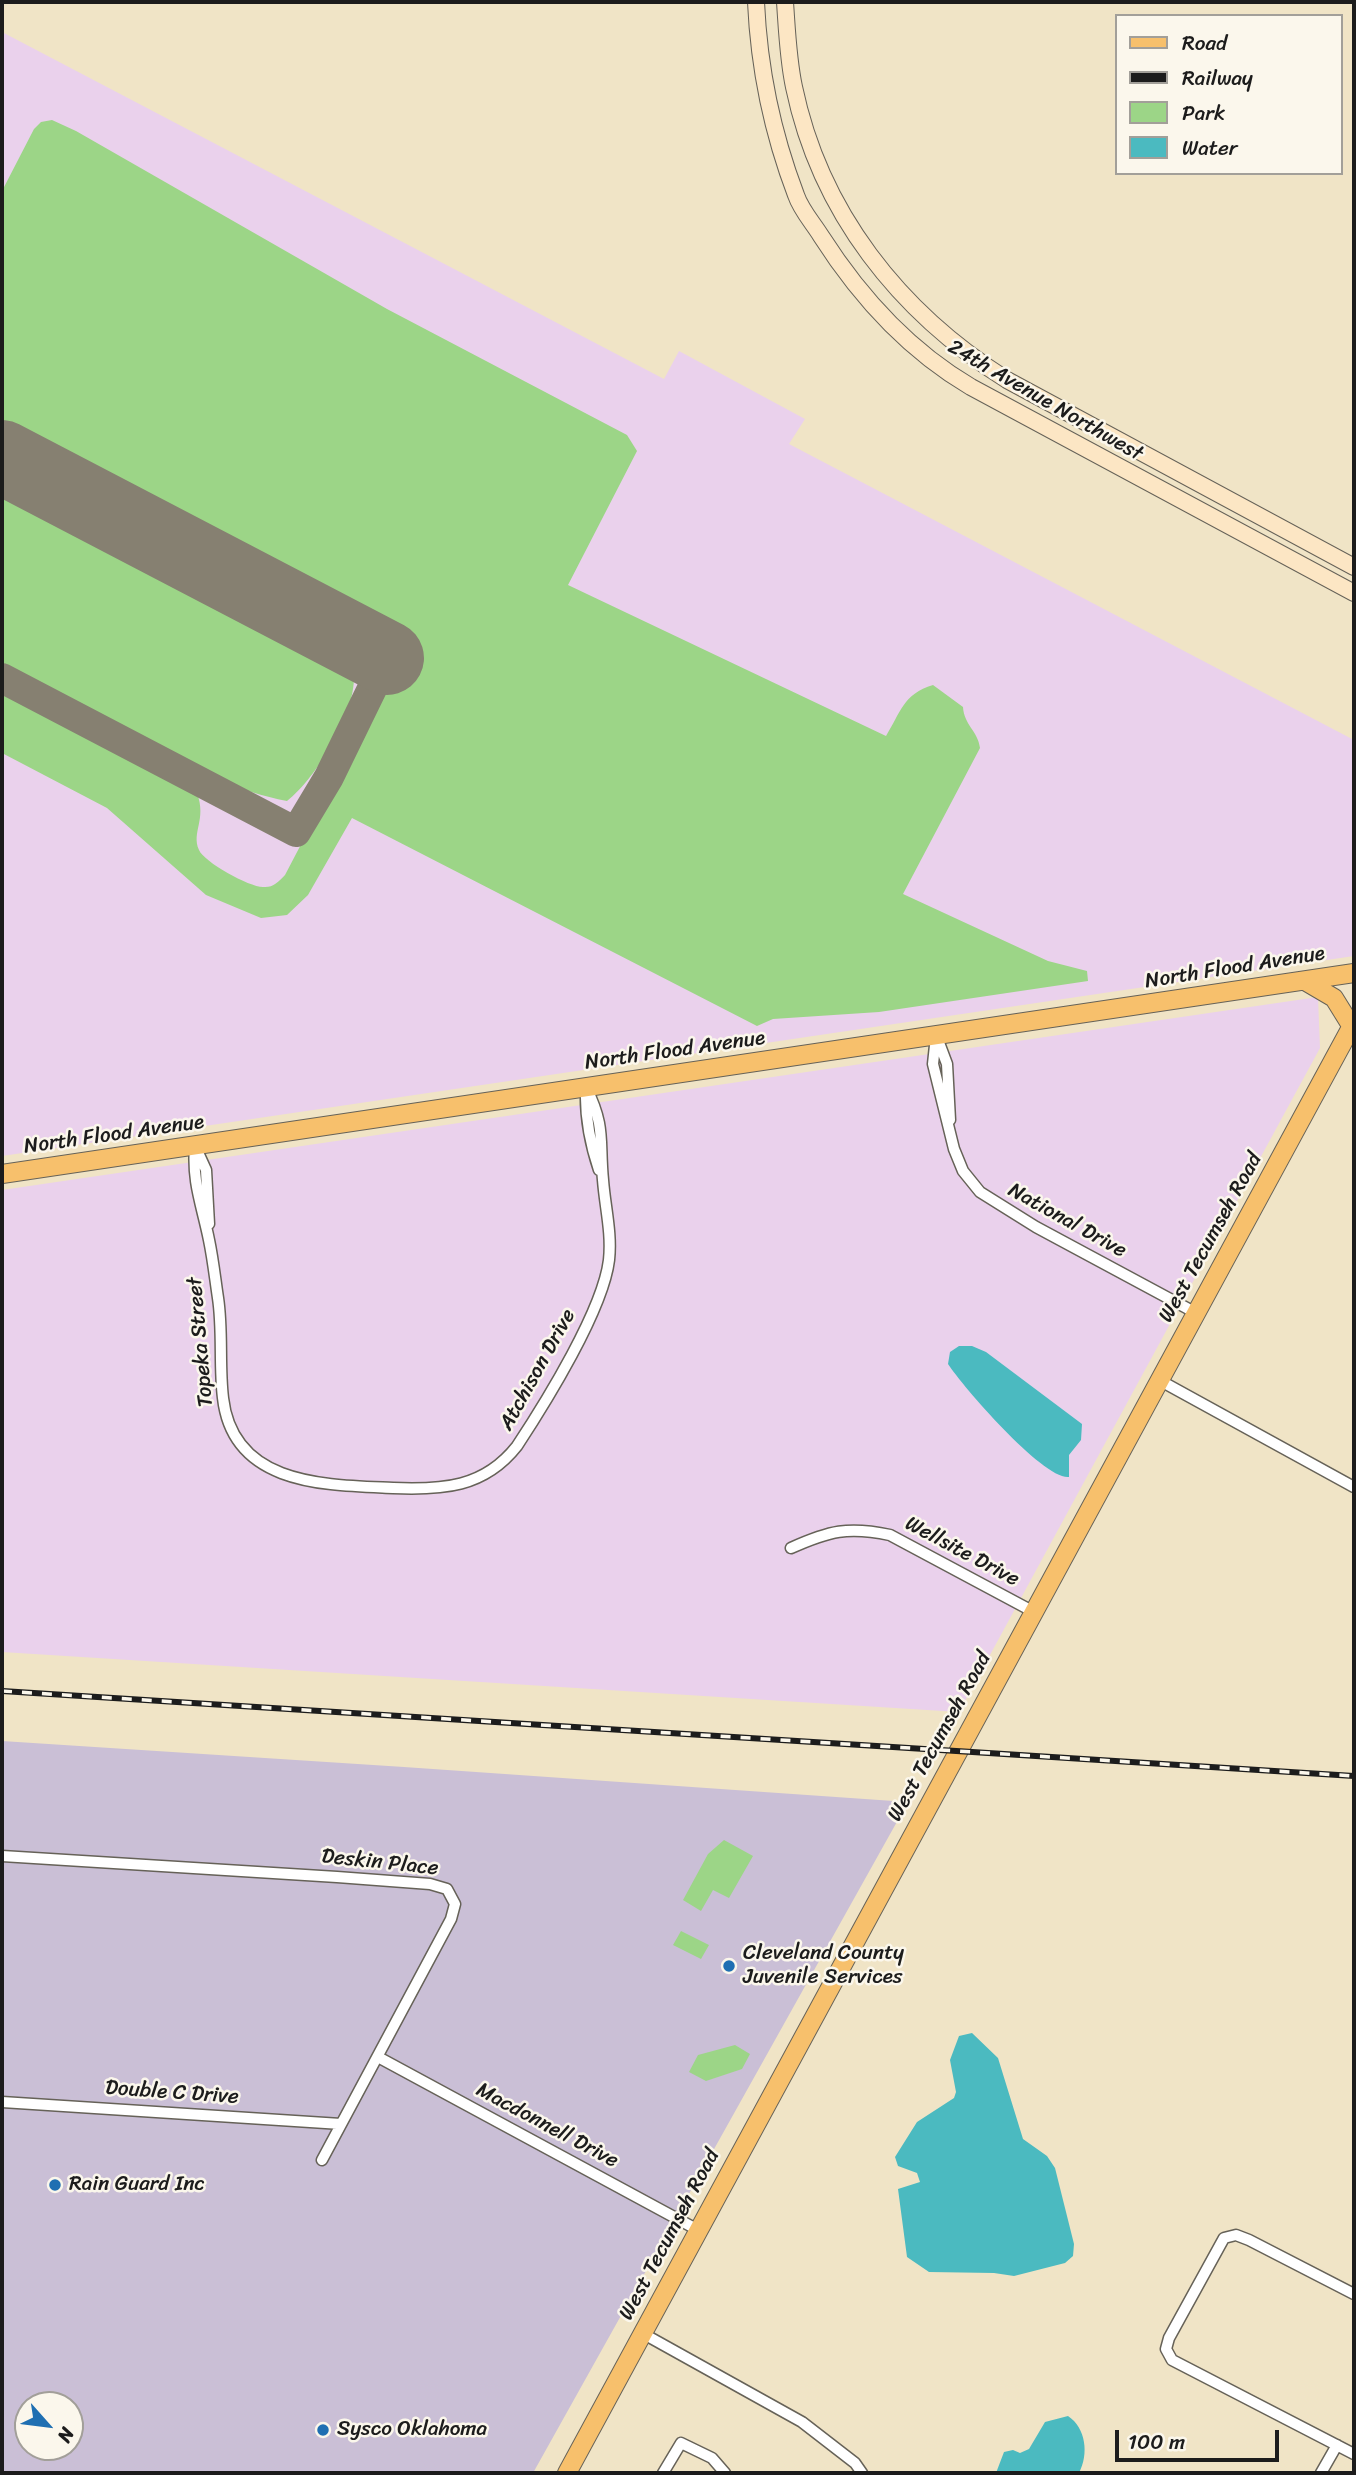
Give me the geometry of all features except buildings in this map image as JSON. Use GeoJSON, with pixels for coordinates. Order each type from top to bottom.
{"type":"FeatureCollection","features":[{"type":"Feature","properties":{"kind":"main road","name":"24th Avenue Northwest"},"geometry":{"type":"LineString","coordinates":[[756,2],[766,99],[796,198],[844,271],[887,321],[933,362],[971,387],[1354,593]]}},
{"type":"Feature","properties":{"kind":"main road","name":"24th Avenue Northwest"},"geometry":{"type":"LineString","coordinates":[[785,2],[793,85],[821,172],[860,243],[915,309],[962,351],[1007,380],[1354,567]]}},
{"type":"Feature","properties":{"kind":"main road","name":"North Flood Avenue"},"geometry":{"type":"LineString","coordinates":[[2,1174],[1354,974]]}},
{"type":"Feature","properties":{"kind":"main road"},"geometry":{"type":"LineString","coordinates":[[1305,981],[1334,998],[1353,1025]]}},
{"type":"Feature","properties":{"kind":"main road","name":"West Tecumseh Road"},"geometry":{"type":"LineString","coordinates":[[566,2473],[1353,1025]]}},
{"type":"Feature","properties":{"kind":"street","name":"National Drive"},"geometry":{"type":"LineString","coordinates":[[936,1036],[933,1065],[950,1133],[963,1171],[988,1199],[1196,1313]]}},
{"type":"Feature","properties":{"kind":"street","name":"Atchison Drive"},"geometry":{"type":"LineString","coordinates":[[351,1485],[414,1488],[464,1485],[484,1476],[511,1454],[547,1395],[603,1287],[610,1235],[603,1179],[590,1143],[585,1111],[586,1087]]}},
{"type":"Feature","properties":{"kind":"street","name":"Topeka Street"},"geometry":{"type":"LineString","coordinates":[[195,1146],[206,1170],[209,1237],[221,1317],[223,1398],[236,1437],[254,1458],[276,1472],[306,1481],[351,1485]]}},
{"type":"Feature","properties":{"kind":"street"},"geometry":{"type":"LineString","coordinates":[[1159,1380],[1354,1487]]}},
{"type":"Feature","properties":{"kind":"street","name":"Wellsite Drive"},"geometry":{"type":"LineString","coordinates":[[791,1548],[836,1530],[864,1530],[890,1535],[1034,1612]]}},
{"type":"Feature","properties":{"kind":"street","name":"Deskin Place"},"geometry":{"type":"LineString","coordinates":[[2,1856],[417,1883],[447,1889],[455,1904],[451,1919],[322,2160]]}},
{"type":"Feature","properties":{"kind":"street","name":"Macdonnell Drive"},"geometry":{"type":"LineString","coordinates":[[377,2057],[698,2230]]}},
{"type":"Feature","properties":{"kind":"street","name":"Double C Drive"},"geometry":{"type":"LineString","coordinates":[[2,2102],[341,2123]]}},
{"type":"Feature","properties":{"kind":"street"},"geometry":{"type":"LineString","coordinates":[[1354,2294],[1236,2235],[1224,2238],[1166,2349],[1172,2360],[1354,2454]]}},
{"type":"Feature","properties":{"kind":"street"},"geometry":{"type":"LineString","coordinates":[[642,2333],[802,2422],[855,2463],[862,2473]]}},
{"type":"Feature","properties":{"kind":"street"},"geometry":{"type":"LineString","coordinates":[[663,2473],[681,2443],[712,2458],[725,2473]]}},
{"type":"Feature","properties":{"kind":"street"},"geometry":{"type":"LineString","coordinates":[[1321,2473],[1337,2445]]}},
{"type":"Feature","properties":{"kind":"shaded area"},"geometry":{"type":"Polygon","coordinates":[[[2,32],[664,379],[679,351],[805,419],[789,444],[1354,740],[1354,956],[2,1156],[2,32]]]}},
{"type":"Feature","properties":{"kind":"shaded area"},"geometry":{"type":"Polygon","coordinates":[[[1318,997],[1320,1048],[959,1712],[2,1652],[2,1190],[1318,997]]]}},
{"type":"Feature","properties":{"kind":"shaded area"},"geometry":{"type":"Polygon","coordinates":[[[2,1741],[908,1802],[533,2473],[2,2473],[2,1741]]]}},
{"type":"Feature","properties":{"kind":"green space"},"geometry":{"type":"Polygon","coordinates":[[[52,120],[76,131],[387,309],[627,435],[637,451],[568,585],[886,736],[909,699],[915,693],[933,685],[963,707],[980,748],[903,894],[1048,961],[1087,971],[1088,981],[879,1012],[773,1019],[757,1026],[352,818],[308,895],[287,915],[261,918],[206,895],[107,808],[2,753],[2,689],[197,793],[200,802],[197,837],[199,850],[218,867],[238,878],[256,886],[270,887],[285,875],[408,640],[2,427],[2,191],[34,129],[41,122],[52,120]]]}},
{"type":"Feature","properties":{"kind":"green space"},"geometry":{"type":"Polygon","coordinates":[[[2,484],[353,668],[354,684],[344,721],[323,759],[299,790],[287,801],[215,779],[105,726],[2,669],[2,484]]]}},
{"type":"Feature","properties":{"kind":"green space"},"geometry":{"type":"Polygon","coordinates":[[[724,1840],[753,1856],[729,1898],[713,1890],[701,1911],[683,1900],[708,1854],[724,1840]]]}},
{"type":"Feature","properties":{"kind":"green space"},"geometry":{"type":"Polygon","coordinates":[[[681,1931],[709,1945],[701,1959],[673,1945],[681,1931]]]}},
{"type":"Feature","properties":{"kind":"green space"},"geometry":{"type":"Polygon","coordinates":[[[735,2045],[750,2054],[742,2069],[706,2081],[689,2072],[698,2055],[735,2045]]]}},
{"type":"Feature","properties":{"kind":"water"},"geometry":{"type":"Polygon","coordinates":[[[959,1346],[972,1346],[986,1352],[1082,1424],[1081,1440],[1069,1455],[1069,1477],[1057,1474],[1024,1449],[970,1392],[948,1364],[950,1352],[959,1346]]]}},
{"type":"Feature","properties":{"kind":"water"},"geometry":{"type":"Polygon","coordinates":[[[972,2033],[998,2058],[1023,2139],[1047,2156],[1055,2168],[1074,2244],[1073,2256],[1065,2263],[1014,2276],[929,2272],[907,2257],[898,2189],[920,2182],[917,2173],[898,2166],[895,2157],[917,2122],[954,2098],[956,2092],[950,2060],[959,2036],[972,2033]]]}},
{"type":"Feature","properties":{"kind":"water"},"geometry":{"type":"Polygon","coordinates":[[[1068,2416],[1079,2427],[1084,2442],[1084,2458],[1079,2473],[996,2473],[1004,2452],[1013,2450],[1020,2453],[1029,2449],[1045,2422],[1068,2416]]]}},
{"type":"Feature","properties":{"kind":"taxiway"},"geometry":{"type":"LineString","coordinates":[[2,678],[296,832],[329,777],[387,658]]}},
{"type":"Feature","properties":{"kind":"runway"},"geometry":{"type":"LineString","coordinates":[[2,457],[387,658]]}},
{"type":"Feature","properties":{"kind":"railway"},"geometry":{"type":"LineString","coordinates":[[2,1691],[1354,1776]]}},
{"type":"Feature","properties":{"kind":"place","name":"Cleveland County Juvenile Services"},"geometry":{"type":"Point","coordinates":[729,1966]}},
{"type":"Feature","properties":{"kind":"place","name":"Rain Guard Inc"},"geometry":{"type":"Point","coordinates":[55,2185]}},
{"type":"Feature","properties":{"kind":"place","name":"Sysco Oklahoma"},"geometry":{"type":"Point","coordinates":[323,2430]}}]}
